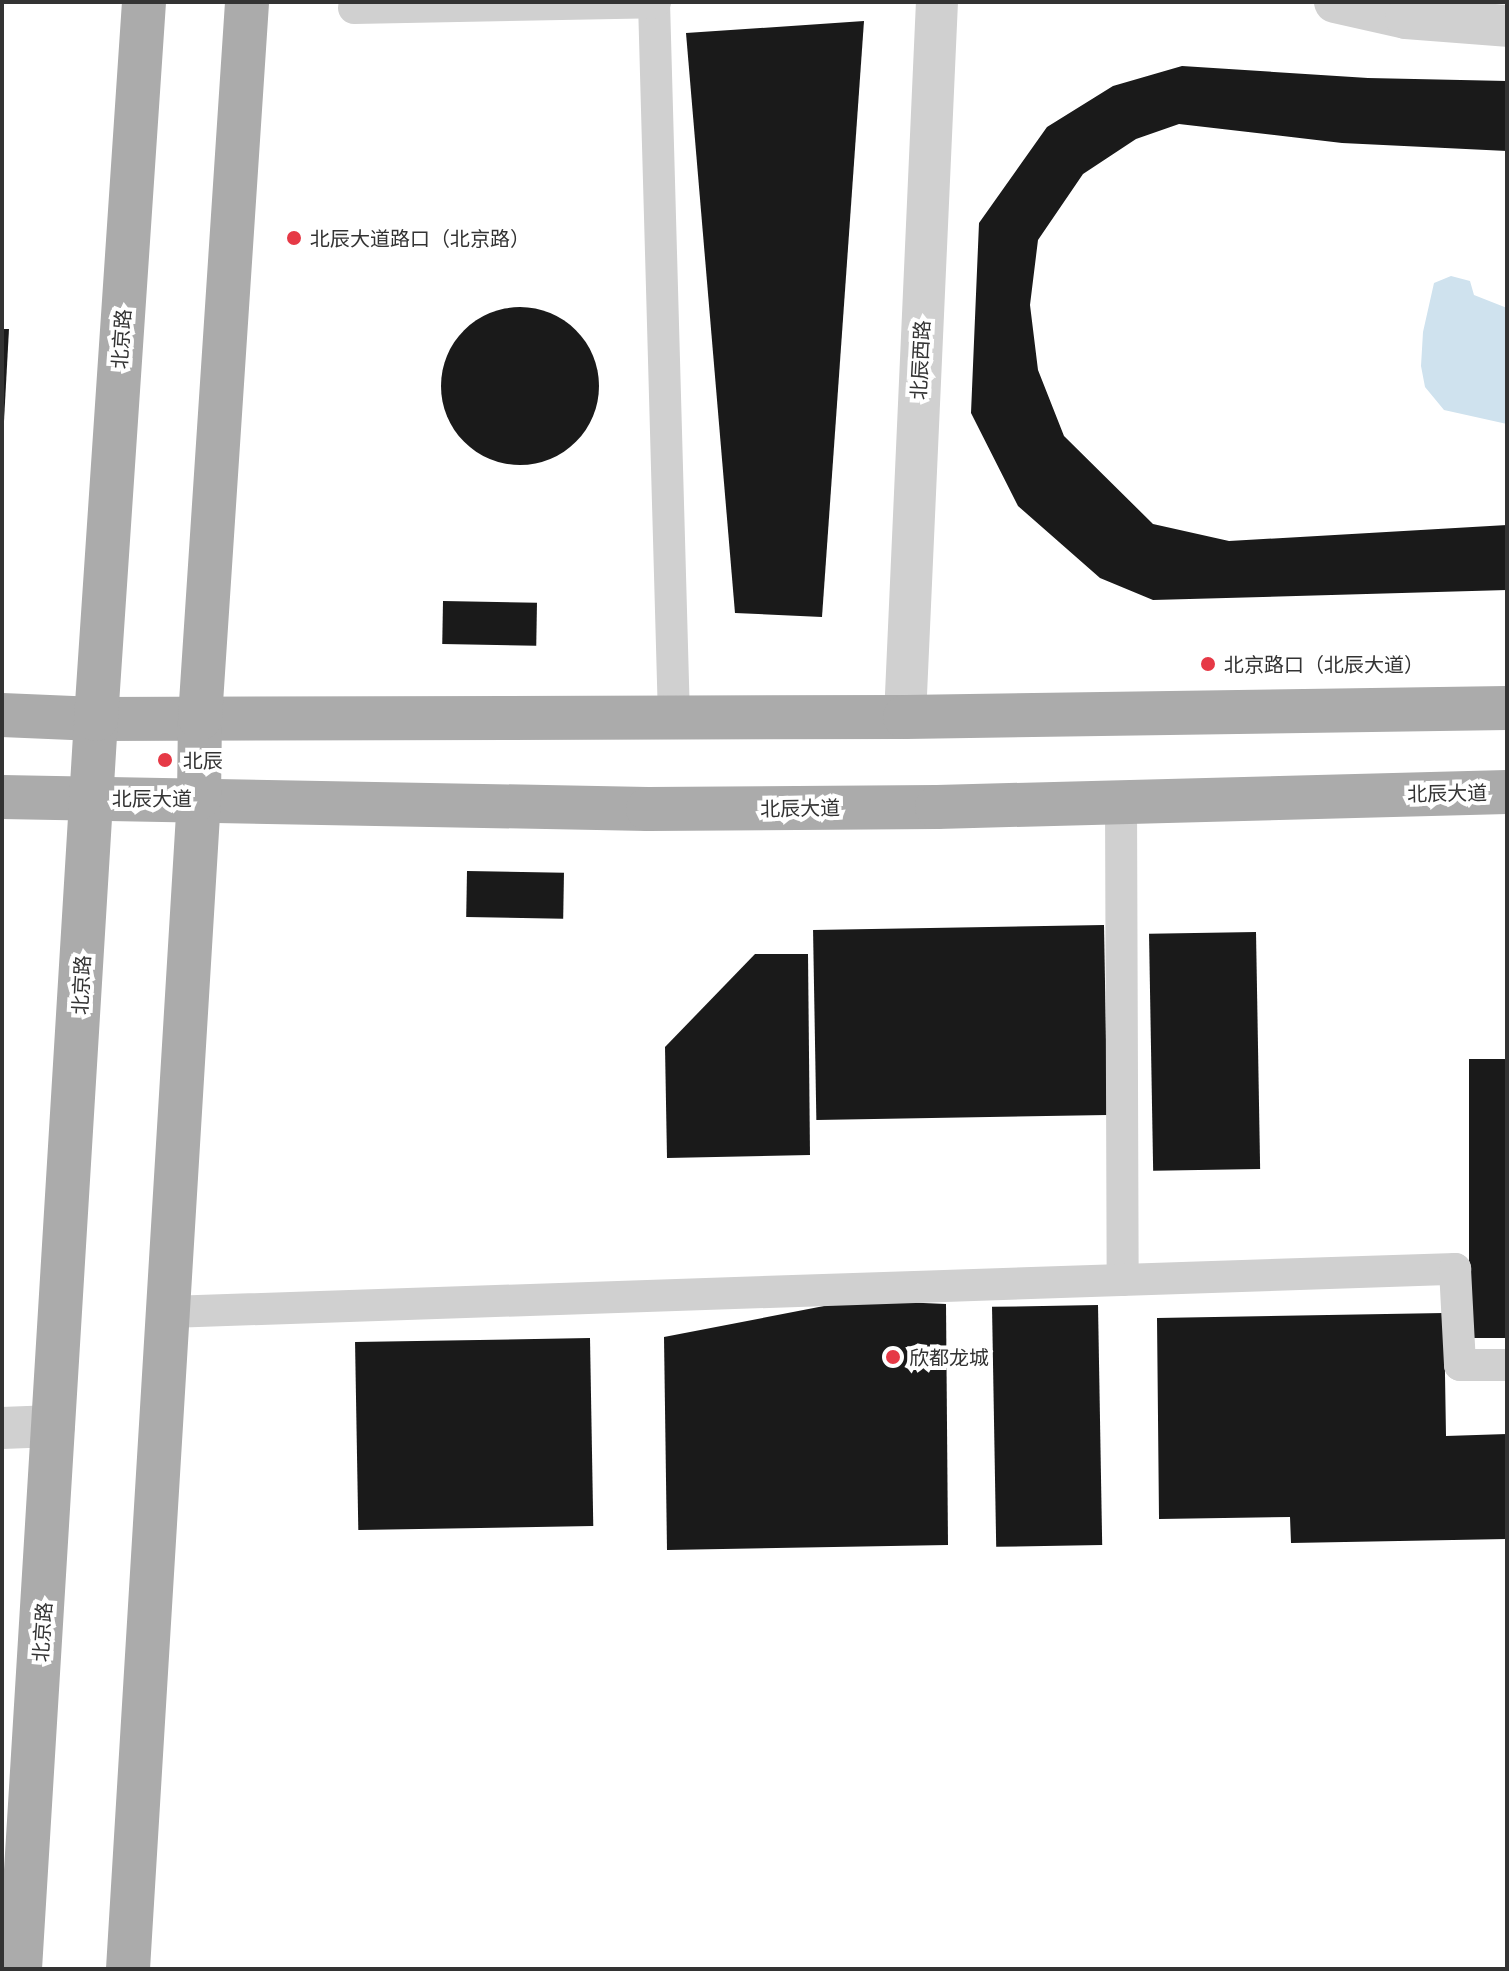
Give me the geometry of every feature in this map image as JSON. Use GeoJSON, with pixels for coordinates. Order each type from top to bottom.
{"type":"FeatureCollection","features":[{"type":"Feature","properties":{"kind":"main road","name":"北京路"},"geometry":{"type":"LineString","coordinates":[[20,1969],[96,719],[144,2]]}},
{"type":"Feature","properties":{"kind":"main road"},"geometry":{"type":"LineString","coordinates":[[128,1969],[199,798],[200,718],[247,2]]}},
{"type":"Feature","properties":{"kind":"main road"},"geometry":{"type":"LineString","coordinates":[[2,715],[96,719],[905,717],[1507,708]]}},
{"type":"Feature","properties":{"kind":"main road","name":"北辰大道"},"geometry":{"type":"LineString","coordinates":[[2,797],[199,798],[648,809],[937,807],[1507,792]]}},
{"type":"Feature","properties":{"kind":"street"},"geometry":{"type":"LineString","coordinates":[[354,8],[654,2],[674,716]]}},
{"type":"Feature","properties":{"kind":"street","name":"北辰西路"},"geometry":{"type":"LineString","coordinates":[[905,717],[937,2]]}},
{"type":"Feature","properties":{"kind":"street"},"geometry":{"type":"LineString","coordinates":[[1335,2],[1406,18],[1507,26]]}},
{"type":"Feature","properties":{"kind":"street"},"geometry":{"type":"LineString","coordinates":[[1121,800],[1123,1280]]}},
{"type":"Feature","properties":{"kind":"street"},"geometry":{"type":"LineString","coordinates":[[169,1312],[1455,1269],[1460,1365],[1507,1365]]}},
{"type":"Feature","properties":{"kind":"street"},"geometry":{"type":"LineString","coordinates":[[2,1428],[54,1426]]}},
{"type":"Feature","properties":{"kind":"water"},"geometry":{"type":"Polygon","coordinates":[[[1451,276],[1470,281],[1474,295],[1507,308],[1507,424],[1444,410],[1425,387],[1421,366],[1423,332],[1434,283],[1451,276]]]}},
{"type":"Feature","properties":{"kind":"building"},"geometry":{"type":"Polygon","coordinates":[[[864,21],[822,617],[735,613],[686,33],[864,21]]]}},
{"type":"Feature","properties":{"kind":"building"},"geometry":{"type":"Polygon","coordinates":[[[1182,66],[1368,78],[1507,81],[1507,151],[1342,143],[1179,124],[1136,139],[1083,174],[1038,240],[1030,305],[1038,370],[1064,436],[1153,524],[1229,541],[1507,525],[1507,590],[1153,600],[1100,578],[1018,506],[971,413],[979,223],[1047,127],[1113,86],[1182,66]]]}},
{"type":"Feature","properties":{"kind":"building"},"geometry":{"type":"Polygon","coordinates":[[[520,307],[550,313],[576,330],[593,356],[599,386],[593,416],[576,442],[550,459],[520,465],[490,459],[464,442],[447,416],[441,386],[447,356],[464,330],[490,313],[520,307]]]}},
{"type":"Feature","properties":{"kind":"building"},"geometry":{"type":"Polygon","coordinates":[[[2,329],[9,329],[4,421],[2,421],[2,329]]]}},
{"type":"Feature","properties":{"kind":"building"},"geometry":{"type":"Polygon","coordinates":[[[443,601],[537,603],[536,646],[442,644],[443,601]]]}},
{"type":"Feature","properties":{"kind":"building"},"geometry":{"type":"Polygon","coordinates":[[[467,871],[564,873],[563,919],[466,917],[467,871]]]}},
{"type":"Feature","properties":{"kind":"building"},"geometry":{"type":"Polygon","coordinates":[[[1104,925],[1107,1115],[816,1120],[813,930],[1104,925]]]}},
{"type":"Feature","properties":{"kind":"building"},"geometry":{"type":"Polygon","coordinates":[[[1256,932],[1260,1169],[1153,1171],[1149,934],[1256,932]]]}},
{"type":"Feature","properties":{"kind":"building"},"geometry":{"type":"Polygon","coordinates":[[[755,954],[808,954],[810,1155],[667,1158],[665,1047],[755,954]]]}},
{"type":"Feature","properties":{"kind":"building"},"geometry":{"type":"Polygon","coordinates":[[[1469,1059],[1507,1059],[1507,1338],[1469,1338],[1469,1059]]]}},
{"type":"Feature","properties":{"kind":"building"},"geometry":{"type":"Polygon","coordinates":[[[855,1300],[946,1304],[948,1545],[667,1550],[664,1337],[855,1300]]]}},
{"type":"Feature","properties":{"kind":"building"},"geometry":{"type":"Polygon","coordinates":[[[1098,1305],[1102,1545],[996,1547],[992,1307],[1098,1305]]]}},
{"type":"Feature","properties":{"kind":"building"},"geometry":{"type":"Polygon","coordinates":[[[1444,1313],[1446,1436],[1507,1434],[1507,1539],[1291,1543],[1290,1517],[1159,1519],[1157,1318],[1444,1313]]]}},
{"type":"Feature","properties":{"kind":"building"},"geometry":{"type":"Polygon","coordinates":[[[590,1338],[593,1526],[358,1530],[355,1342],[590,1338]]]}},
{"type":"Feature","properties":{"kind":"place","name":"北辰大道路口（北京路）"},"geometry":{"type":"Point","coordinates":[294,238]}},
{"type":"Feature","properties":{"kind":"place","name":"北京路口（北辰大道）"},"geometry":{"type":"Point","coordinates":[1208,664]}},
{"type":"Feature","properties":{"kind":"place","name":"北辰"},"geometry":{"type":"Point","coordinates":[165,760]}},
{"type":"Feature","properties":{"kind":"place","name":"欣都龙城"},"geometry":{"type":"Point","coordinates":[893,1357]}}]}
